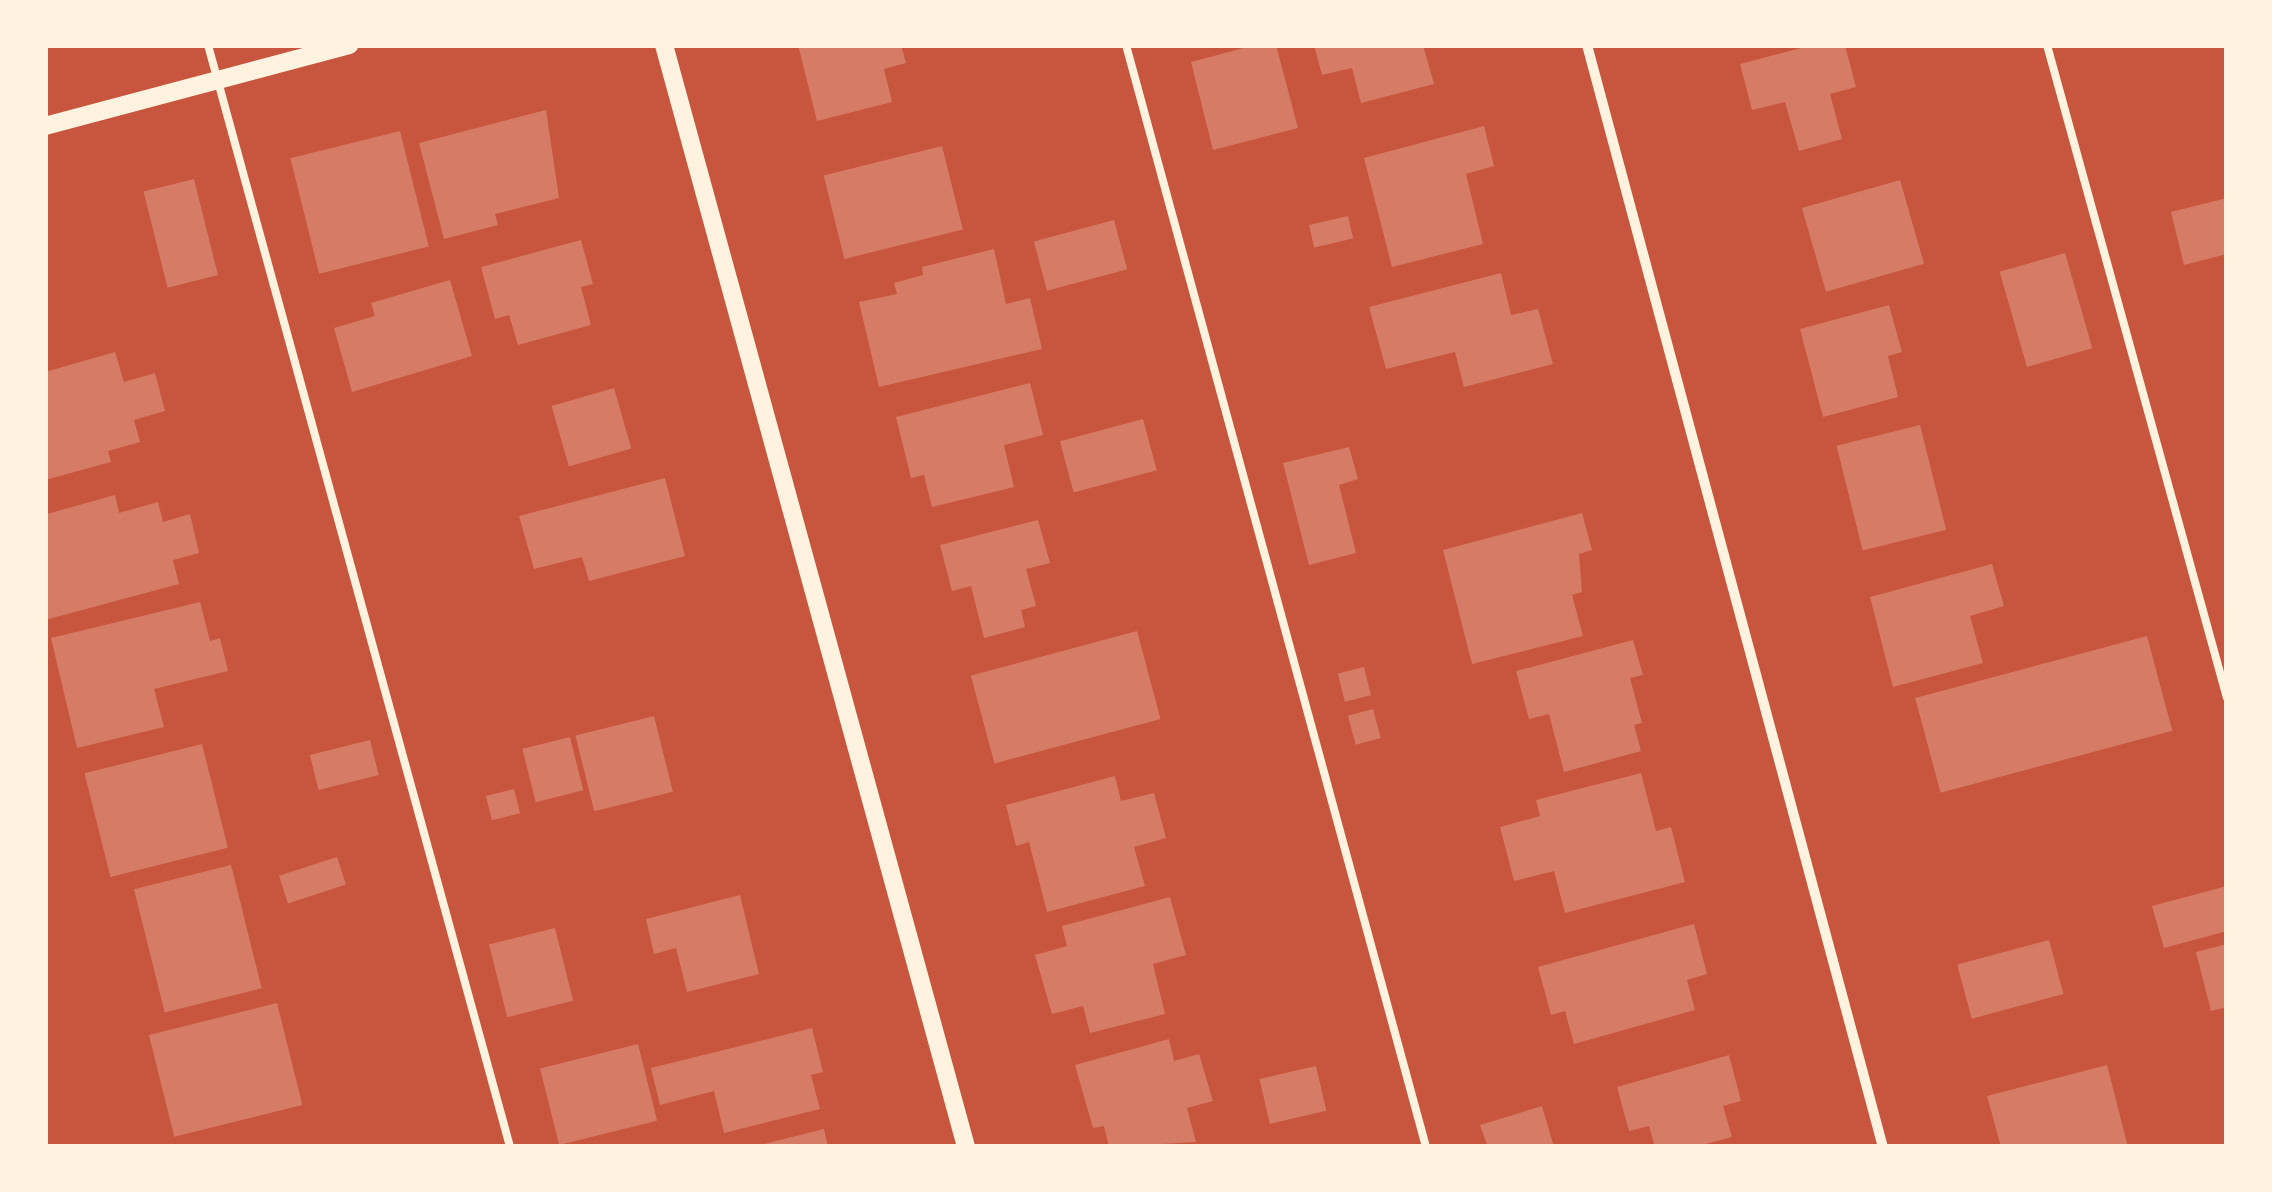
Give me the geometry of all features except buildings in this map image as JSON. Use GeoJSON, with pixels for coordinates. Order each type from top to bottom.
{"type":"FeatureCollection","features":[{"type":"Feature","properties":{"kind":"street"},"geometry":{"type":"LineString","coordinates":[[45,126],[349,45]]}},
{"type":"Feature","properties":{"kind":"street"},"geometry":{"type":"LineString","coordinates":[[664,45],[966,1147]]}},
{"type":"Feature","properties":{"kind":"street"},"geometry":{"type":"LineString","coordinates":[[1586,45],[1882,1147]]}},
{"type":"Feature","properties":{"kind":"lane"},"geometry":{"type":"LineString","coordinates":[[208,45],[510,1147]]}},
{"type":"Feature","properties":{"kind":"lane"},"geometry":{"type":"LineString","coordinates":[[1126,45],[1426,1147]]}},
{"type":"Feature","properties":{"kind":"lane"},"geometry":{"type":"LineString","coordinates":[[2047,45],[2227,698]]}}]}
